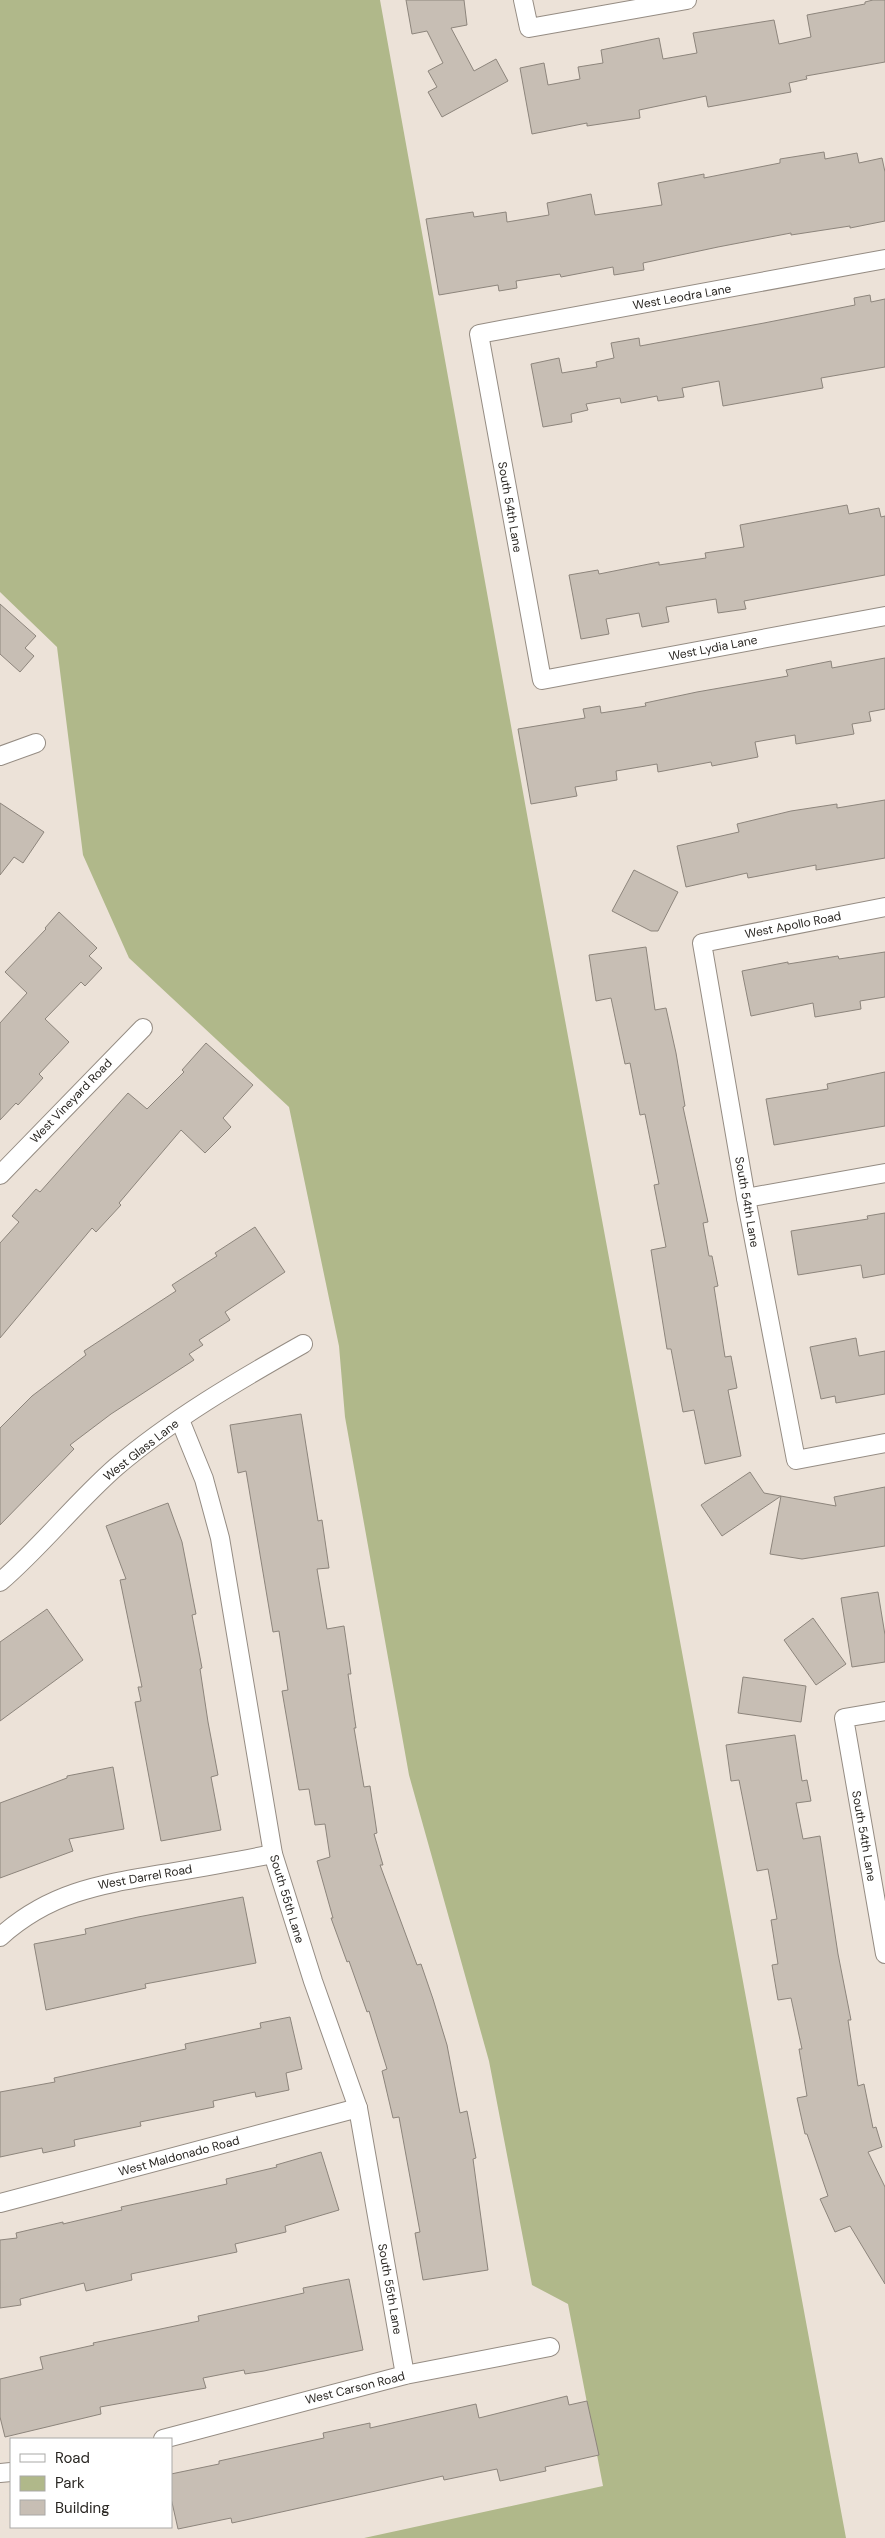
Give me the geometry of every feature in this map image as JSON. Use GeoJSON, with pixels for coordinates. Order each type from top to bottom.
{"type":"FeatureCollection","features":[{"type":"Feature","properties":{"kind":"street"},"geometry":{"type":"LineString","coordinates":[[523,0],[529,28],[687,0]]}},
{"type":"Feature","properties":{"kind":"street","name":"West Leodra Lane"},"geometry":{"type":"LineString","coordinates":[[479,334],[885,259]]}},
{"type":"Feature","properties":{"kind":"street","name":"South 54th Lane"},"geometry":{"type":"LineString","coordinates":[[479,334],[542,680]]}},
{"type":"Feature","properties":{"kind":"street","name":"West Lydia Lane"},"geometry":{"type":"LineString","coordinates":[[542,680],[885,616]]}},
{"type":"Feature","properties":{"kind":"street"},"geometry":{"type":"LineString","coordinates":[[0,756],[36,743]]}},
{"type":"Feature","properties":{"kind":"street","name":"West Apollo Road"},"geometry":{"type":"LineString","coordinates":[[702,943],[885,907]]}},
{"type":"Feature","properties":{"kind":"street","name":"South 54th Lane"},"geometry":{"type":"LineString","coordinates":[[702,943],[746,1198],[796,1460],[885,1443]]}},
{"type":"Feature","properties":{"kind":"street","name":"West Vineyard Road"},"geometry":{"type":"LineString","coordinates":[[0,1175],[143,1028]]}},
{"type":"Feature","properties":{"kind":"street"},"geometry":{"type":"LineString","coordinates":[[746,1198],[885,1172]]}},
{"type":"Feature","properties":{"kind":"street","name":"West Glass Lane"},"geometry":{"type":"LineString","coordinates":[[2,1575],[117,1467],[180,1420],[248,1375],[303,1344]]}},
{"type":"Feature","properties":{"kind":"street","name":"South 55th Lane"},"geometry":{"type":"LineString","coordinates":[[180,1420],[204,1478],[220,1538],[273,1854],[313,1981],[358,2108],[405,2375]]}},
{"type":"Feature","properties":{"kind":"street","name":"South 54th Lane"},"geometry":{"type":"LineString","coordinates":[[885,1711],[844,1718],[885,1954]]}},
{"type":"Feature","properties":{"kind":"street","name":"West Darrel Road"},"geometry":{"type":"LineString","coordinates":[[0,1937],[14,1925],[46,1904],[96,1885],[273,1854]]}},
{"type":"Feature","properties":{"kind":"street","name":"West Maldonado Road"},"geometry":{"type":"LineString","coordinates":[[0,2203],[358,2108]]}},
{"type":"Feature","properties":{"kind":"street","name":"West Carson Road"},"geometry":{"type":"LineString","coordinates":[[167,2438],[405,2375],[550,2347]]}},
{"type":"Feature","properties":{"kind":"green space"},"geometry":{"type":"Polygon","coordinates":[[[0,0],[380,0],[530,831],[846,2538],[364,2538],[603,2486],[568,2304],[532,2285],[489,2061],[409,1775],[345,1417],[339,1346],[289,1107],[129,958],[83,855],[57,647],[0,592],[0,0]]]}},
{"type":"Feature","properties":{"kind":"building"},"geometry":{"type":"Polygon","coordinates":[[[406,0],[464,0],[467,25],[451,28],[474,71],[496,59],[508,81],[442,117],[428,92],[437,87],[428,71],[443,63],[427,31],[412,34],[406,0]]]}},
{"type":"Feature","properties":{"kind":"building"},"geometry":{"type":"Polygon","coordinates":[[[885,0],[885,62],[806,76],[807,79],[789,83],[791,92],[708,107],[706,96],[639,110],[640,118],[587,126],[587,123],[532,134],[520,68],[544,63],[548,85],[580,79],[578,67],[603,63],[601,50],[659,38],[663,59],[697,53],[693,33],[774,20],[779,44],[811,37],[807,15],[865,4],[865,2],[885,0]]]}},
{"type":"Feature","properties":{"kind":"building"},"geometry":{"type":"Polygon","coordinates":[[[824,152],[825,159],[857,153],[859,163],[882,158],[885,172],[885,221],[850,228],[850,226],[791,235],[791,233],[718,247],[643,263],[644,270],[614,275],[613,267],[561,277],[560,274],[516,281],[517,288],[499,291],[498,285],[439,295],[426,219],[473,212],[474,217],[506,212],[507,222],[549,215],[547,203],[591,194],[595,215],[662,205],[658,183],[704,174],[704,178],[780,163],[780,159],[824,152]]]}},
{"type":"Feature","properties":{"kind":"building"},"geometry":{"type":"Polygon","coordinates":[[[870,295],[871,302],[885,299],[885,367],[821,378],[823,388],[723,406],[719,381],[682,388],[684,397],[658,401],[657,396],[621,403],[620,398],[586,404],[588,410],[571,414],[572,422],[543,427],[531,364],[559,358],[562,373],[597,367],[596,362],[614,358],[611,343],[639,338],[640,346],[855,305],[854,298],[870,295]]]}},
{"type":"Feature","properties":{"kind":"building"},"geometry":{"type":"Polygon","coordinates":[[[847,505],[849,514],[879,508],[881,517],[885,516],[885,575],[744,601],[746,609],[718,613],[716,599],[666,607],[669,622],[642,627],[639,613],[606,619],[609,634],[581,639],[569,575],[598,570],[599,574],[659,562],[659,565],[706,558],[705,553],[744,547],[740,525],[847,505]]]}},
{"type":"Feature","properties":{"kind":"building"},"geometry":{"type":"Polygon","coordinates":[[[0,604],[36,636],[25,648],[34,656],[20,672],[0,654],[0,604]]]}},
{"type":"Feature","properties":{"kind":"building"},"geometry":{"type":"Polygon","coordinates":[[[885,658],[885,709],[869,712],[871,721],[852,724],[854,734],[796,744],[795,735],[755,742],[758,757],[712,766],[711,762],[658,772],[657,764],[616,771],[617,780],[575,787],[577,796],[531,804],[518,729],[585,718],[583,709],[600,706],[601,713],[646,706],[645,703],[788,676],[786,670],[831,661],[832,668],[885,658]]]}},
{"type":"Feature","properties":{"kind":"building"},"geometry":{"type":"Polygon","coordinates":[[[885,800],[885,858],[816,870],[816,865],[748,878],[747,873],[686,887],[677,846],[739,832],[737,824],[791,811],[837,804],[837,808],[885,800]]]}},
{"type":"Feature","properties":{"kind":"building"},"geometry":{"type":"Polygon","coordinates":[[[0,803],[44,832],[23,863],[14,857],[0,875],[0,803]]]}},
{"type":"Feature","properties":{"kind":"building"},"geometry":{"type":"Polygon","coordinates":[[[634,870],[678,892],[658,931],[651,931],[612,911],[634,870]]]}},
{"type":"Feature","properties":{"kind":"building"},"geometry":{"type":"Polygon","coordinates":[[[59,912],[97,948],[89,956],[102,968],[85,986],[81,982],[45,1019],[69,1042],[39,1074],[43,1078],[18,1105],[16,1103],[0,1120],[0,1023],[27,993],[5,972],[46,929],[59,912]]]}},
{"type":"Feature","properties":{"kind":"building"},"geometry":{"type":"Polygon","coordinates":[[[646,947],[655,1010],[666,1008],[676,1053],[685,1106],[683,1107],[708,1222],[703,1223],[709,1256],[712,1256],[718,1286],[714,1287],[725,1357],[731,1356],[737,1388],[728,1390],[741,1456],[705,1464],[694,1410],[683,1412],[671,1349],[667,1349],[651,1250],[666,1247],[654,1185],[659,1184],[645,1114],[640,1115],[630,1063],[625,1064],[611,998],[596,1001],[589,955],[646,947]]]}},
{"type":"Feature","properties":{"kind":"building"},"geometry":{"type":"Polygon","coordinates":[[[885,952],[885,997],[860,1001],[861,1009],[815,1017],[813,1003],[751,1016],[742,971],[788,962],[788,964],[838,956],[839,959],[885,952]]]}},
{"type":"Feature","properties":{"kind":"building"},"geometry":{"type":"Polygon","coordinates":[[[206,1043],[253,1085],[223,1118],[231,1127],[205,1153],[181,1130],[119,1203],[121,1205],[96,1232],[92,1228],[0,1338],[0,1243],[19,1222],[12,1216],[36,1189],[40,1192],[128,1093],[147,1109],[184,1072],[182,1070],[206,1043]]]}},
{"type":"Feature","properties":{"kind":"building"},"geometry":{"type":"Polygon","coordinates":[[[885,1072],[885,1126],[774,1145],[766,1099],[828,1089],[827,1084],[885,1072]]]}},
{"type":"Feature","properties":{"kind":"building"},"geometry":{"type":"Polygon","coordinates":[[[885,1213],[885,1274],[863,1278],[861,1265],[798,1275],[791,1231],[868,1219],[867,1216],[885,1213]]]}},
{"type":"Feature","properties":{"kind":"building"},"geometry":{"type":"Polygon","coordinates":[[[255,1227],[285,1272],[225,1312],[230,1320],[199,1340],[203,1345],[189,1354],[194,1360],[111,1414],[70,1445],[74,1449],[0,1525],[0,1428],[32,1396],[86,1355],[84,1351],[176,1291],[172,1285],[217,1256],[215,1253],[255,1227]]]}},
{"type":"Feature","properties":{"kind":"building"},"geometry":{"type":"Polygon","coordinates":[[[856,1338],[859,1356],[885,1351],[885,1394],[836,1403],[835,1396],[821,1399],[810,1347],[856,1338]]]}},
{"type":"Feature","properties":{"kind":"building"},"geometry":{"type":"Polygon","coordinates":[[[301,1414],[318,1521],[322,1520],[329,1568],[317,1569],[327,1629],[344,1626],[351,1674],[348,1674],[356,1728],[354,1728],[364,1787],[370,1786],[377,1833],[374,1834],[383,1865],[380,1865],[417,1965],[421,1964],[433,1999],[447,2045],[460,2113],[467,2111],[476,2158],[473,2159],[488,2270],[423,2280],[415,2233],[420,2232],[399,2117],[393,2118],[382,2071],[387,2069],[369,2011],[367,2012],[331,1918],[333,1918],[317,1861],[330,1857],[325,1824],[315,1825],[309,1789],[299,1790],[282,1691],[288,1690],[279,1631],[273,1632],[246,1471],[238,1473],[230,1425],[301,1414]]]}},
{"type":"Feature","properties":{"kind":"building"},"geometry":{"type":"Polygon","coordinates":[[[750,1472],[764,1493],[781,1496],[722,1536],[701,1505],[750,1472]]]}},
{"type":"Feature","properties":{"kind":"building"},"geometry":{"type":"Polygon","coordinates":[[[885,1487],[885,1546],[802,1559],[770,1554],[781,1496],[836,1506],[834,1497],[885,1487]]]}},
{"type":"Feature","properties":{"kind":"building"},"geometry":{"type":"Polygon","coordinates":[[[168,1503],[182,1542],[196,1614],[192,1615],[218,1775],[211,1777],[221,1830],[161,1841],[135,1702],[141,1701],[138,1687],[142,1687],[120,1580],[126,1579],[106,1526],[168,1503]]]}},
{"type":"Feature","properties":{"kind":"building"},"geometry":{"type":"Polygon","coordinates":[[[878,1592],[885,1635],[885,1662],[852,1667],[841,1598],[878,1592]]]}},
{"type":"Feature","properties":{"kind":"building"},"geometry":{"type":"Polygon","coordinates":[[[47,1609],[83,1660],[0,1721],[0,1642],[47,1609]]]}},
{"type":"Feature","properties":{"kind":"building"},"geometry":{"type":"Polygon","coordinates":[[[813,1618],[846,1664],[816,1685],[784,1640],[813,1618]]]}},
{"type":"Feature","properties":{"kind":"building"},"geometry":{"type":"Polygon","coordinates":[[[743,1677],[806,1686],[801,1722],[738,1713],[743,1677]]]}},
{"type":"Feature","properties":{"kind":"building"},"geometry":{"type":"Polygon","coordinates":[[[795,1735],[802,1781],[807,1780],[811,1801],[796,1803],[803,1839],[820,1836],[838,1954],[851,2020],[848,2020],[858,2086],[864,2084],[873,2128],[876,2127],[882,2147],[868,2152],[885,2187],[885,2284],[850,2226],[835,2232],[820,2199],[828,2196],[807,2134],[805,2134],[797,2098],[807,2096],[799,2049],[802,2049],[791,1998],[778,2000],[772,1965],[778,1964],[771,1920],[777,1919],[768,1869],[757,1871],[739,1780],[731,1781],[726,1745],[795,1735]]]}},
{"type":"Feature","properties":{"kind":"building"},"geometry":{"type":"Polygon","coordinates":[[[113,1767],[124,1829],[69,1839],[73,1851],[0,1878],[0,1803],[67,1778],[67,1776],[113,1767]]]}},
{"type":"Feature","properties":{"kind":"building"},"geometry":{"type":"Polygon","coordinates":[[[243,1897],[256,1963],[145,1984],[146,1988],[46,2010],[34,1944],[86,1934],[85,1929],[138,1917],[243,1897]]]}},
{"type":"Feature","properties":{"kind":"building"},"geometry":{"type":"Polygon","coordinates":[[[290,2017],[302,2069],[286,2073],[289,2090],[256,2097],[255,2092],[213,2101],[214,2107],[140,2122],[141,2126],[74,2140],[75,2146],[43,2153],[42,2148],[0,2157],[0,2092],[55,2082],[54,2078],[186,2049],[185,2044],[261,2028],[260,2023],[290,2017]]]}},
{"type":"Feature","properties":{"kind":"building"},"geometry":{"type":"Polygon","coordinates":[[[321,2152],[339,2210],[285,2226],[286,2232],[235,2244],[237,2252],[131,2274],[132,2280],[86,2291],[84,2283],[20,2299],[21,2305],[0,2308],[0,2240],[17,2238],[16,2233],[122,2210],[121,2207],[227,2184],[226,2179],[277,2167],[276,2165],[321,2152]]]}},
{"type":"Feature","properties":{"kind":"building"},"geometry":{"type":"Polygon","coordinates":[[[349,2279],[363,2350],[264,2371],[245,2374],[244,2370],[203,2378],[206,2388],[100,2407],[101,2414],[5,2437],[0,2417],[0,2379],[43,2369],[40,2357],[94,2345],[93,2343],[199,2321],[198,2316],[304,2293],[303,2288],[349,2279]]]}},
{"type":"Feature","properties":{"kind":"building"},"geometry":{"type":"Polygon","coordinates":[[[567,2396],[569,2405],[587,2401],[599,2455],[545,2467],[546,2471],[500,2481],[497,2469],[444,2480],[443,2476],[232,2523],[231,2518],[178,2529],[172,2502],[172,2474],[219,2464],[219,2461],[324,2438],[323,2433],[370,2423],[370,2428],[476,2404],[479,2418],[567,2396]]]}}]}
